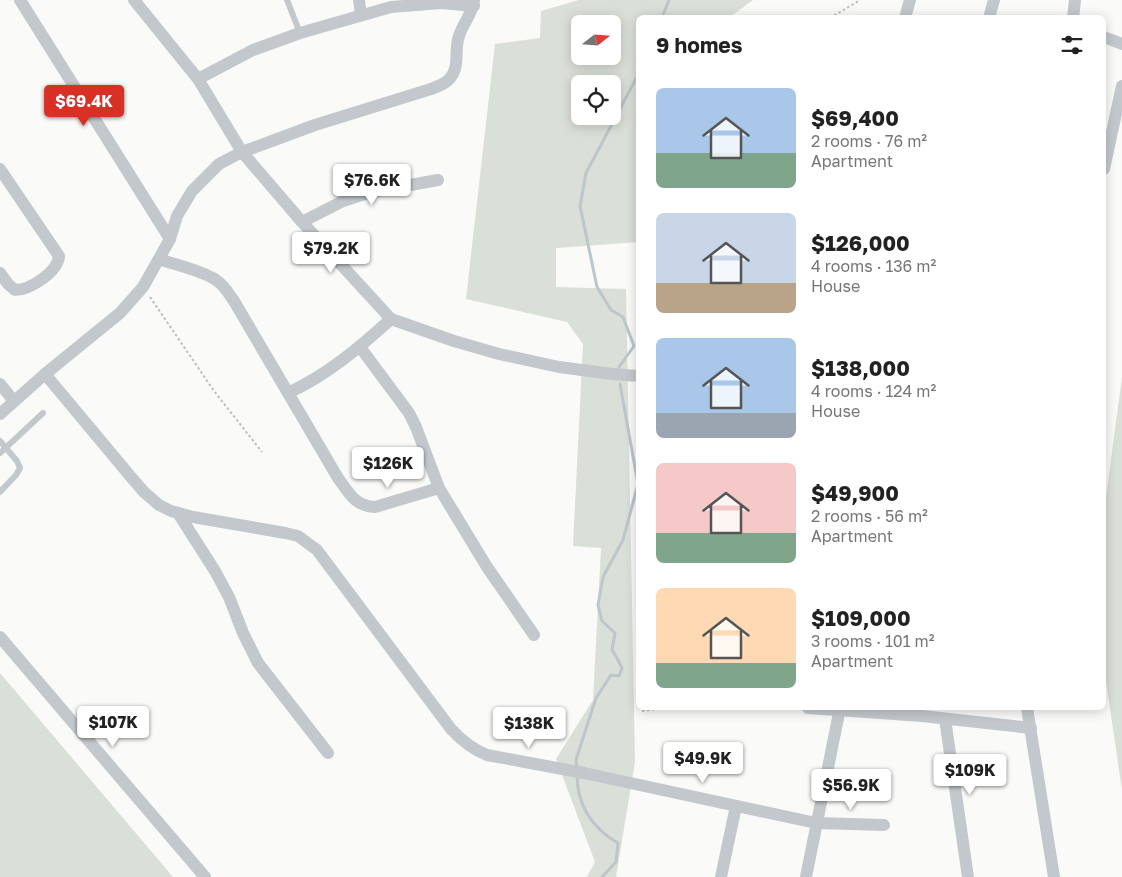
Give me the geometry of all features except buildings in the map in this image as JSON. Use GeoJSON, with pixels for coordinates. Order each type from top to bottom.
{"type":"FeatureCollection","features":[{"type":"Feature","properties":{"kind":"street"},"geometry":{"type":"LineString","coordinates":[[20,0],[170,239]]}},
{"type":"Feature","properties":{"kind":"street"},"geometry":{"type":"LineString","coordinates":[[134,0],[198,79],[242,152],[302,222],[391,319],[454,341],[499,354],[560,367],[636,376]]}},
{"type":"Feature","properties":{"kind":"street"},"geometry":{"type":"LineString","coordinates":[[359,0],[361,15]]}},
{"type":"Feature","properties":{"kind":"street"},"geometry":{"type":"LineString","coordinates":[[906,15],[910,0]]}},
{"type":"Feature","properties":{"kind":"street"},"geometry":{"type":"LineString","coordinates":[[990,15],[994,0]]}},
{"type":"Feature","properties":{"kind":"street"},"geometry":{"type":"LineString","coordinates":[[1073,15],[1075,0]]}},
{"type":"Feature","properties":{"kind":"street"},"geometry":{"type":"LineString","coordinates":[[0,414],[45,374],[120,313],[143,286],[170,239],[177,216],[192,190],[219,164],[242,152],[315,125],[431,89],[446,82],[451,77],[455,68],[458,37],[474,3],[415,4],[390,7],[300,33],[253,50],[198,79]]}},
{"type":"Feature","properties":{"kind":"street"},"geometry":{"type":"LineString","coordinates":[[1106,38],[1122,44]]}},
{"type":"Feature","properties":{"kind":"street"},"geometry":{"type":"LineString","coordinates":[[1106,160],[1122,86]]}},
{"type":"Feature","properties":{"kind":"street"},"geometry":{"type":"LineString","coordinates":[[0,168],[59,256],[58,263],[54,268],[32,286],[25,289],[15,290],[0,273]]}},
{"type":"Feature","properties":{"kind":"street"},"geometry":{"type":"LineString","coordinates":[[302,222],[343,201],[371,192],[438,180]]}},
{"type":"Feature","properties":{"kind":"street"},"geometry":{"type":"LineString","coordinates":[[158,259],[203,274],[216,280],[225,288],[338,478],[356,501],[364,506],[375,507],[439,488]]}},
{"type":"Feature","properties":{"kind":"street"},"geometry":{"type":"LineString","coordinates":[[288,393],[319,377],[360,347],[391,319]]}},
{"type":"Feature","properties":{"kind":"street"},"geometry":{"type":"LineString","coordinates":[[360,347],[408,413],[416,427],[439,488],[487,567],[534,635]]}},
{"type":"Feature","properties":{"kind":"street"},"geometry":{"type":"LineString","coordinates":[[45,374],[144,492],[159,505],[178,513],[285,532],[298,536],[317,550],[439,714],[461,740],[476,750],[488,755],[584,773],[816,823],[884,825]]}},
{"type":"Feature","properties":{"kind":"street"},"geometry":{"type":"LineString","coordinates":[[0,384],[14,402]]}},
{"type":"Feature","properties":{"kind":"street"},"geometry":{"type":"LineString","coordinates":[[178,513],[215,571],[229,597],[246,640],[258,663],[328,753]]}},
{"type":"Feature","properties":{"kind":"street"},"geometry":{"type":"LineString","coordinates":[[0,637],[205,877]]}},
{"type":"Feature","properties":{"kind":"street"},"geometry":{"type":"LineString","coordinates":[[806,877],[840,710]]}},
{"type":"Feature","properties":{"kind":"street"},"geometry":{"type":"LineString","coordinates":[[867,710],[922,712],[945,719],[1031,728]]}},
{"type":"Feature","properties":{"kind":"street"},"geometry":{"type":"LineString","coordinates":[[1028,710],[1054,877]]}},
{"type":"Feature","properties":{"kind":"street"},"geometry":{"type":"LineString","coordinates":[[945,719],[968,877]]}},
{"type":"Feature","properties":{"kind":"street"},"geometry":{"type":"LineString","coordinates":[[721,877],[736,806]]}},
{"type":"Feature","properties":{"kind":"lane"},"geometry":{"type":"LineString","coordinates":[[287,0],[300,33]]}},
{"type":"Feature","properties":{"kind":"lane"},"geometry":{"type":"LineString","coordinates":[[0,453],[44,412]]}},
{"type":"Feature","properties":{"kind":"lane"},"geometry":{"type":"LineString","coordinates":[[0,442],[17,461],[20,468],[0,492]]}},
{"type":"Feature","properties":{"kind":"path"},"geometry":{"type":"LineString","coordinates":[[835,15],[860,0]]}},
{"type":"Feature","properties":{"kind":"path"},"geometry":{"type":"LineString","coordinates":[[143,286],[214,390],[262,452]]}},
{"type":"Feature","properties":{"kind":"path"},"geometry":{"type":"LineString","coordinates":[[642,711],[649,710]]}},
{"type":"Feature","properties":{"kind":"shaded area"},"geometry":{"type":"Polygon","coordinates":[[[579,0],[753,0],[733,15],[636,15],[636,242],[556,248],[556,287],[626,289],[635,762],[616,877],[587,877],[595,862],[556,759],[593,700],[601,548],[573,546],[583,344],[567,322],[466,299],[495,44],[540,38],[541,11],[579,0]]]}},
{"type":"Feature","properties":{"kind":"shaded area"},"geometry":{"type":"Polygon","coordinates":[[[1122,377],[1122,790],[1106,682],[1106,497],[1122,377]]]}},
{"type":"Feature","properties":{"kind":"shaded area"},"geometry":{"type":"Polygon","coordinates":[[[0,673],[173,877],[0,877],[0,673]]]}},
{"type":"Feature","properties":{"kind":"waterway"},"geometry":{"type":"LineString","coordinates":[[663,15],[669,0]]}},
{"type":"Feature","properties":{"kind":"waterway"},"geometry":{"type":"LineString","coordinates":[[619,367],[634,346],[623,317],[611,310],[597,287],[580,206],[586,173],[636,79]]}},
{"type":"Feature","properties":{"kind":"waterway"},"geometry":{"type":"LineString","coordinates":[[620,384],[636,473]]}},
{"type":"Feature","properties":{"kind":"waterway"},"geometry":{"type":"LineString","coordinates":[[577,768],[576,760],[596,698],[611,675],[619,676],[622,668],[612,650],[615,633],[602,621],[598,605],[603,577],[623,540],[636,491]]}},
{"type":"Feature","properties":{"kind":"waterway"},"geometry":{"type":"LineString","coordinates":[[577,774],[583,806],[594,823],[618,843],[616,862],[602,877]]}}]}
